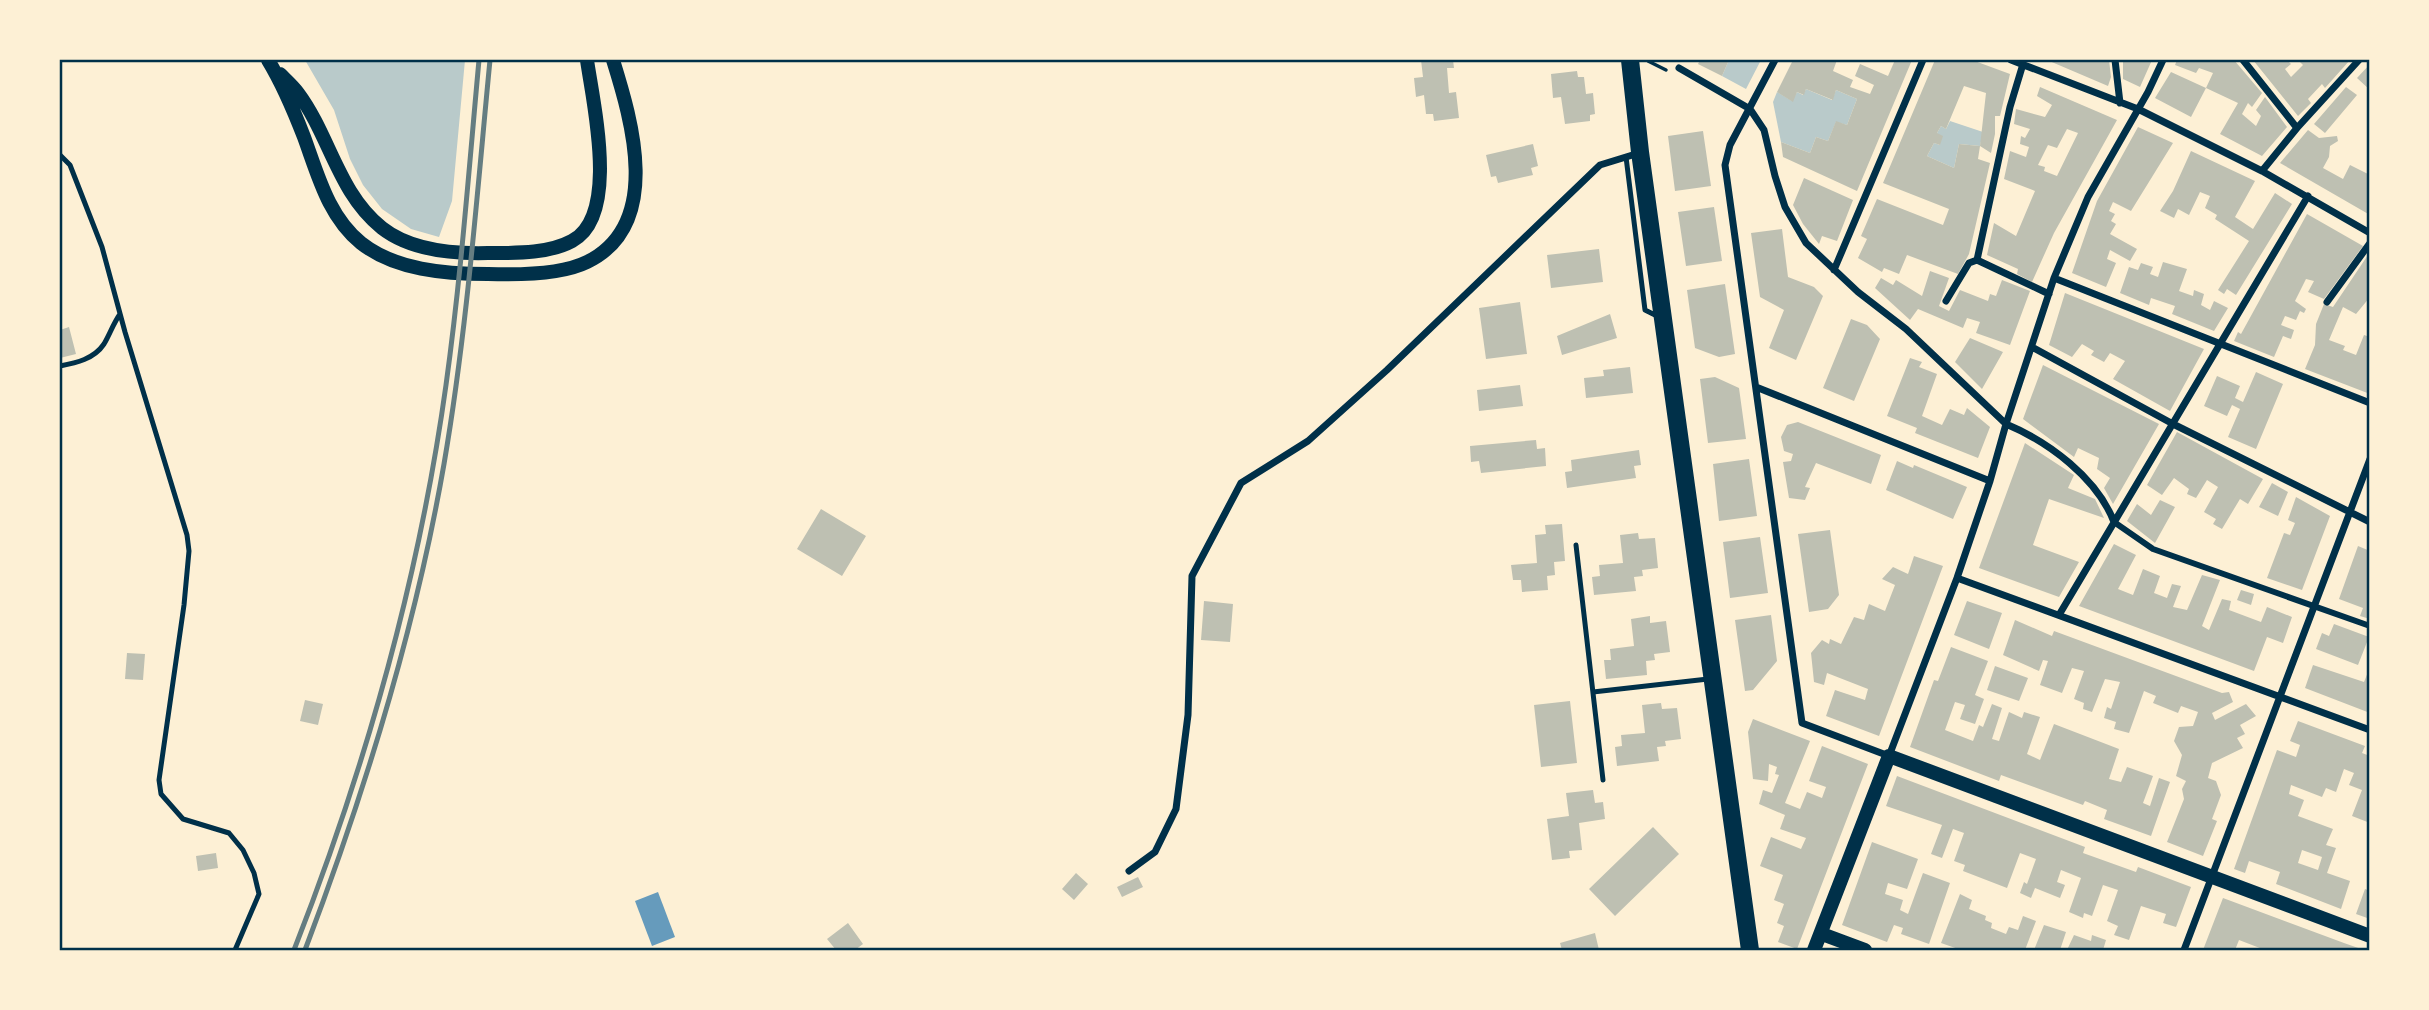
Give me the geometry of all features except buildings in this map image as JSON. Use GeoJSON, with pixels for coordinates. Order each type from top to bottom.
{"type":"FeatureCollection","features":[{"type":"Feature","properties":{"kind":"main road"},"geometry":{"type":"LineString","coordinates":[[269,61],[299,94],[345,187],[383,229],[407,242],[432,249],[472,254],[552,248],[573,241],[585,231],[598,203],[600,188],[599,150],[587,60]]}},
{"type":"Feature","properties":{"kind":"main road"},"geometry":{"type":"LineString","coordinates":[[269,61],[303,134],[322,190],[346,230],[379,255],[396,263],[428,269],[512,275],[554,271],[587,262],[607,248],[621,232],[632,209],[636,185],[635,161],[625,98],[613,60]]}},
{"type":"Feature","properties":{"kind":"main road"},"geometry":{"type":"LineString","coordinates":[[1630,60],[1633,154],[1663,319],[1750,950]]}},
{"type":"Feature","properties":{"kind":"main road"},"geometry":{"type":"LineString","coordinates":[[1814,950],[1889,756],[2370,936]]}},
{"type":"Feature","properties":{"kind":"main road"},"geometry":{"type":"LineString","coordinates":[[1822,934],[1865,950]]}},
{"type":"Feature","properties":{"kind":"street"},"geometry":{"type":"LineString","coordinates":[[1775,60],[1730,145],[1725,165],[1802,723],[1889,756],[1990,481],[2054,278],[2088,197],[2163,60]]}},
{"type":"Feature","properties":{"kind":"street"},"geometry":{"type":"LineString","coordinates":[[1834,270],[1923,60]]}},
{"type":"Feature","properties":{"kind":"street"},"geometry":{"type":"LineString","coordinates":[[2011,60],[2138,110],[2262,172],[2368,230]]}},
{"type":"Feature","properties":{"kind":"street"},"geometry":{"type":"LineString","coordinates":[[2115,60],[2120,103]]}},
{"type":"Feature","properties":{"kind":"street"},"geometry":{"type":"LineString","coordinates":[[2243,60],[2297,128]]}},
{"type":"Feature","properties":{"kind":"street"},"geometry":{"type":"LineString","coordinates":[[2262,172],[2297,128],[2359,60]]}},
{"type":"Feature","properties":{"kind":"street"},"geometry":{"type":"LineString","coordinates":[[1976,260],[2010,107],[2023,64]]}},
{"type":"Feature","properties":{"kind":"street"},"geometry":{"type":"LineString","coordinates":[[1679,68],[1750,109],[1765,130],[1774,176],[1785,207],[1806,243],[1834,270],[1906,329],[2006,424],[2024,432],[2081,472],[2109,509],[2114,522],[2153,550],[2370,626]]}},
{"type":"Feature","properties":{"kind":"street"},"geometry":{"type":"LineString","coordinates":[[1129,871],[1155,852],[1176,809],[1188,715],[1192,576],[1241,483],[1308,440],[1387,370],[1600,165],[1633,154]]}},
{"type":"Feature","properties":{"kind":"street"},"geometry":{"type":"LineString","coordinates":[[2059,615],[2308,196]]}},
{"type":"Feature","properties":{"kind":"street"},"geometry":{"type":"LineString","coordinates":[[2327,302],[2370,243]]}},
{"type":"Feature","properties":{"kind":"street"},"geometry":{"type":"LineString","coordinates":[[1946,301],[1969,263],[1976,260],[2049,294]]}},
{"type":"Feature","properties":{"kind":"street"},"geometry":{"type":"LineString","coordinates":[[2054,278],[2370,403]]}},
{"type":"Feature","properties":{"kind":"street"},"geometry":{"type":"LineString","coordinates":[[2032,347],[2173,424],[2370,522]]}},
{"type":"Feature","properties":{"kind":"street"},"geometry":{"type":"LineString","coordinates":[[1756,387],[1990,481]]}},
{"type":"Feature","properties":{"kind":"street"},"geometry":{"type":"LineString","coordinates":[[2185,950],[2278,697],[2370,459]]}},
{"type":"Feature","properties":{"kind":"street"},"geometry":{"type":"LineString","coordinates":[[1956,578],[2370,730]]}},
{"type":"Feature","properties":{"kind":"lane"},"geometry":{"type":"LineString","coordinates":[[60,155],[70,165],[94,223],[187,535],[189,551],[184,605],[159,780],[161,794],[183,819],[229,833],[243,850],[254,873],[259,894],[235,950]]}},
{"type":"Feature","properties":{"kind":"lane"},"geometry":{"type":"LineString","coordinates":[[60,366],[89,358],[103,345],[111,326],[120,314]]}},
{"type":"Feature","properties":{"kind":"lane"},"geometry":{"type":"LineString","coordinates":[[1576,545],[1604,780]]}},
{"type":"Feature","properties":{"kind":"lane"},"geometry":{"type":"LineString","coordinates":[[1593,692],[1711,678]]}},
{"type":"Feature","properties":{"kind":"path"},"geometry":{"type":"LineString","coordinates":[[1646,60],[1675,74],[1679,68]]}},
{"type":"Feature","properties":{"kind":"shaded area"},"geometry":{"type":"Polygon","coordinates":[[[305,60],[465,60],[452,201],[439,237],[411,229],[382,209],[363,185],[350,159],[334,110],[305,60]]]}},
{"type":"Feature","properties":{"kind":"shaded area"},"geometry":{"type":"Polygon","coordinates":[[[1729,60],[1761,60],[1746,89],[1722,76],[1729,60]]]}},
{"type":"Feature","properties":{"kind":"shaded area"},"geometry":{"type":"Polygon","coordinates":[[[1806,89],[1832,100],[1836,90],[1857,99],[1847,125],[1836,122],[1828,141],[1816,137],[1810,153],[1781,142],[1773,102],[1777,92],[1792,101],[1797,92],[1803,95],[1806,89]]]}},
{"type":"Feature","properties":{"kind":"shaded area"},"geometry":{"type":"Polygon","coordinates":[[[1950,121],[1983,132],[1980,146],[1959,144],[1954,168],[1927,156],[1934,143],[1940,145],[1937,133],[1941,126],[1946,129],[1950,121]]]}},
{"type":"Feature","properties":{"kind":"water"},"geometry":{"type":"Polygon","coordinates":[[[658,892],[675,937],[652,946],[635,901],[658,892]]]}},
{"type":"Feature","properties":{"kind":"railway"},"geometry":{"type":"LineString","coordinates":[[294,950],[320,882],[366,743],[405,601],[421,530],[446,385],[479,60]]}},
{"type":"Feature","properties":{"kind":"railway"},"geometry":{"type":"LineString","coordinates":[[305,950],[368,771],[403,650],[432,526],[459,363],[490,60]]}}]}
